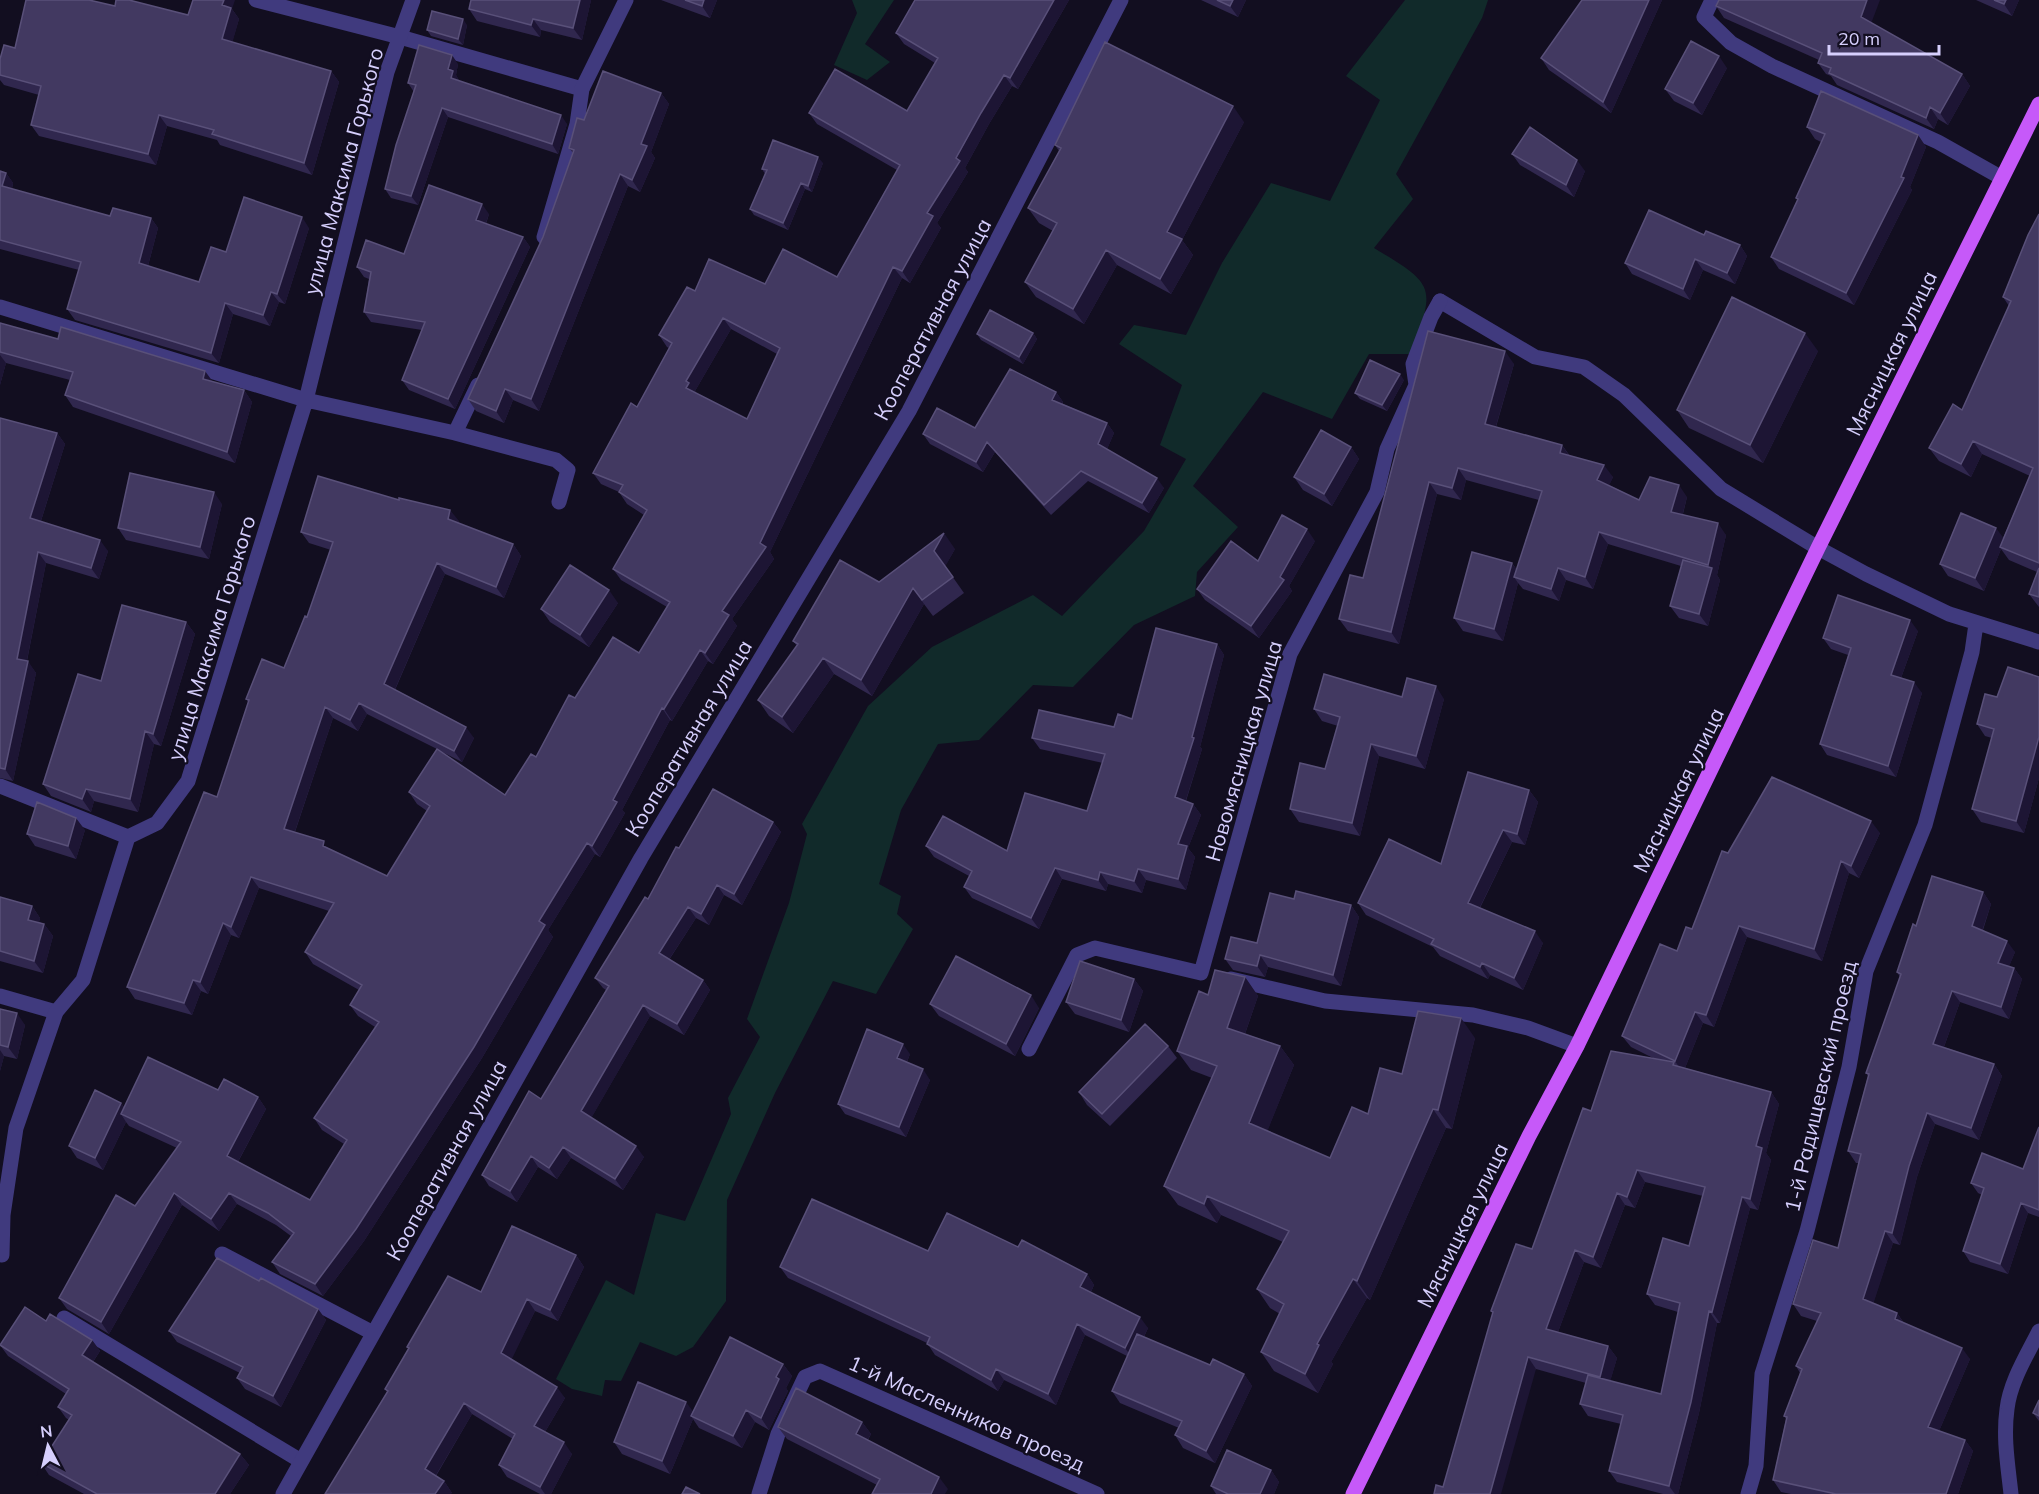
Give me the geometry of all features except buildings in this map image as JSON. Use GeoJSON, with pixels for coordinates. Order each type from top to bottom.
{"type":"FeatureCollection","features":[{"type":"Feature","properties":{"kind":"main road","name":"Мясницкая улица"},"geometry":{"type":"LineString","coordinates":[[1353,1494],[1529,1137],[1577,1046],[1818,548],[2039,104]]}},
{"type":"Feature","properties":{"kind":"street"},"geometry":{"type":"LineString","coordinates":[[256,0],[400,37],[582,89]]}},
{"type":"Feature","properties":{"kind":"street","name":"улица Максима Горького"},"geometry":{"type":"LineString","coordinates":[[128,837],[157,823],[188,781],[306,400],[387,72],[413,0]]}},
{"type":"Feature","properties":{"kind":"street"},"geometry":{"type":"LineString","coordinates":[[537,256],[577,124],[582,89],[626,0]]}},
{"type":"Feature","properties":{"kind":"street","name":"Кооперативная улица"},"geometry":{"type":"LineString","coordinates":[[283,1494],[641,858],[909,411],[1121,0]]}},
{"type":"Feature","properties":{"kind":"street"},"geometry":{"type":"LineString","coordinates":[[1712,0],[1704,17],[1731,43],[1847,102],[1938,142],[2002,178]]}},
{"type":"Feature","properties":{"kind":"street","name":"Новомясницкая улица"},"geometry":{"type":"LineString","coordinates":[[1201,973],[1290,654],[1377,492],[1387,449],[1416,385],[1413,364],[1431,317],[1440,301],[1535,357],[1584,367],[1624,395],[1721,489],[1818,548]]}},
{"type":"Feature","properties":{"kind":"street"},"geometry":{"type":"LineString","coordinates":[[0,307],[306,400],[455,433],[556,460],[568,470],[559,502]]}},
{"type":"Feature","properties":{"kind":"street"},"geometry":{"type":"LineString","coordinates":[[455,433],[484,370]]}},
{"type":"Feature","properties":{"kind":"street"},"geometry":{"type":"LineString","coordinates":[[1818,548],[1866,574],[1976,624],[2039,642]]}},
{"type":"Feature","properties":{"kind":"street","name":"1-й Радищевский проезд"},"geometry":{"type":"LineString","coordinates":[[1748,1494],[1756,1466],[1762,1374],[1810,1221],[1849,1067],[1866,971],[1925,825],[1972,652],[1976,624]]}},
{"type":"Feature","properties":{"kind":"street"},"geometry":{"type":"LineString","coordinates":[[0,786],[128,837],[83,980],[56,1012],[16,1128],[3,1215],[1,1254]]}},
{"type":"Feature","properties":{"kind":"street"},"geometry":{"type":"LineString","coordinates":[[1029,1049],[1077,955],[1095,948],[1325,1001],[1473,1016],[1528,1028],[1577,1046]]}},
{"type":"Feature","properties":{"kind":"street"},"geometry":{"type":"LineString","coordinates":[[0,996],[56,1012]]}},
{"type":"Feature","properties":{"kind":"street"},"geometry":{"type":"LineString","coordinates":[[222,1254],[373,1333]]}},
{"type":"Feature","properties":{"kind":"street"},"geometry":{"type":"LineString","coordinates":[[64,1318],[301,1461]]}},
{"type":"Feature","properties":{"kind":"street"},"geometry":{"type":"LineString","coordinates":[[2011,1494],[2005,1438],[2007,1407],[2018,1375],[2039,1331]]}},
{"type":"Feature","properties":{"kind":"street","name":"1-й Масленников проезд"},"geometry":{"type":"LineString","coordinates":[[759,1494],[778,1434],[805,1377],[820,1371],[1097,1494]]}},
{"type":"Feature","properties":{"kind":"green space"},"geometry":{"type":"Polygon","coordinates":[[[852,0],[894,0],[865,44],[890,62],[867,80],[834,65],[857,13],[852,0]]]}},
{"type":"Feature","properties":{"kind":"green space"},"geometry":{"type":"Polygon","coordinates":[[[1405,0],[1488,0],[1482,18],[1396,174],[1413,199],[1374,248],[1409,271],[1419,280],[1425,290],[1424,314],[1410,354],[1369,354],[1332,419],[1263,392],[1193,486],[1238,527],[1197,572],[1195,596],[1134,625],[1073,687],[1033,685],[979,740],[938,744],[901,810],[879,884],[901,896],[897,914],[913,929],[876,994],[833,981],[775,1093],[727,1200],[726,1301],[693,1347],[676,1356],[640,1342],[621,1381],[605,1380],[602,1396],[572,1389],[556,1379],[606,1280],[634,1295],[656,1213],[685,1221],[731,1114],[728,1098],[760,1037],[747,1019],[789,903],[807,834],[802,824],[868,706],[932,647],[1033,595],[1062,616],[1144,531],[1186,459],[1160,445],[1182,385],[1119,344],[1134,325],[1186,335],[1222,263],[1271,183],[1330,201],[1380,100],[1346,76],[1405,0]]]}}]}
